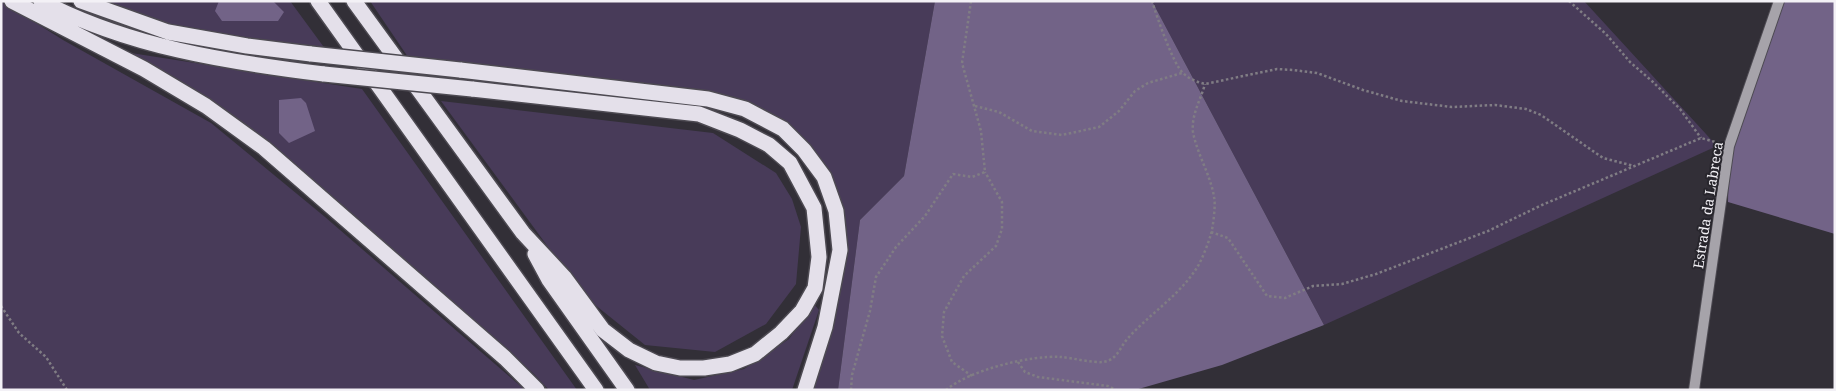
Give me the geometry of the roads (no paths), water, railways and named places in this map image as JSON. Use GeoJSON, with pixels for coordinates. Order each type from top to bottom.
{"type":"FeatureCollection","features":[{"type":"Feature","properties":{"kind":"highway"},"geometry":{"type":"LineString","coordinates":[[12,1],[144,68],[206,106],[264,148],[505,358],[537,390]]}},
{"type":"Feature","properties":{"kind":"highway"},"geometry":{"type":"LineString","coordinates":[[41,1],[68,15],[166,48],[242,64],[324,74],[472,90],[698,114],[740,130],[769,145],[790,162],[814,208],[819,257],[815,288],[802,311],[781,333],[755,354],[730,364],[704,368],[680,368],[656,363],[629,350],[604,330],[564,277],[523,233],[354,1]]}},
{"type":"Feature","properties":{"kind":"highway"},"geometry":{"type":"LineString","coordinates":[[81,1],[168,32],[247,46],[708,99],[745,109],[783,129],[804,150],[824,177],[836,212],[840,250],[825,327],[805,390]]}},
{"type":"Feature","properties":{"kind":"highway"},"geometry":{"type":"LineString","coordinates":[[318,1],[596,390]]}},
{"type":"Feature","properties":{"kind":"highway"},"geometry":{"type":"LineString","coordinates":[[523,233],[549,280],[626,390]]}},
{"type":"Feature","properties":{"kind":"street","name":"Estrada da Labreca"},"geometry":{"type":"LineString","coordinates":[[1694,390],[1729,146],[1779,1]]}}]}
